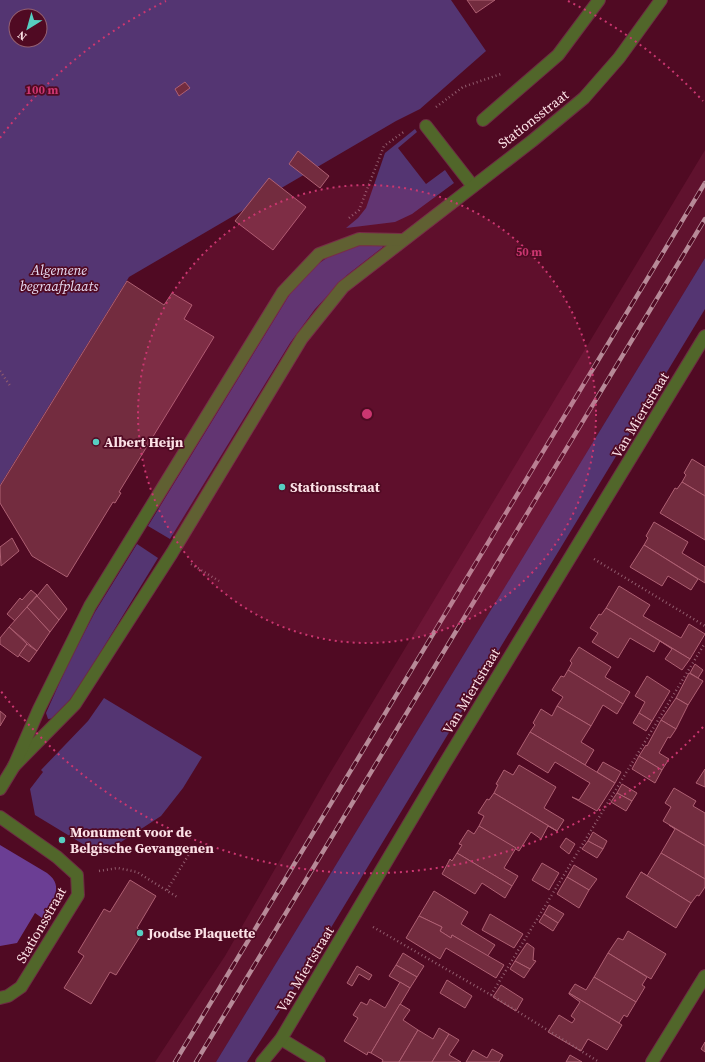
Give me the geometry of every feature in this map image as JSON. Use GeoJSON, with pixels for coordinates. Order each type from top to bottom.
{"type":"FeatureCollection","features":[{"type":"Feature","properties":{"kind":"street"},"geometry":{"type":"LineString","coordinates":[[483,120],[558,55],[599,0]]}},
{"type":"Feature","properties":{"kind":"street","name":"Stationsstraat"},"geometry":{"type":"LineString","coordinates":[[14,766],[75,704],[172,553],[302,338],[343,287],[472,185],[532,141],[584,98],[619,58],[661,0]]}},
{"type":"Feature","properties":{"kind":"street"},"geometry":{"type":"LineString","coordinates":[[426,126],[472,185]]}},
{"type":"Feature","properties":{"kind":"street","name":"Stationsstraat"},"geometry":{"type":"LineString","coordinates":[[0,789],[14,766],[39,708],[90,606],[283,292],[319,254],[359,239],[402,240]]}},
{"type":"Feature","properties":{"kind":"street","name":"Van Miertstraat"},"geometry":{"type":"LineString","coordinates":[[262,1062],[281,1039],[705,336]]}},
{"type":"Feature","properties":{"kind":"street","name":"Stationsstraat"},"geometry":{"type":"LineString","coordinates":[[0,817],[57,857],[77,875],[78,895],[21,987],[8,996],[0,998]]}},
{"type":"Feature","properties":{"kind":"street"},"geometry":{"type":"LineString","coordinates":[[652,1062],[705,976]]}},
{"type":"Feature","properties":{"kind":"street"},"geometry":{"type":"LineString","coordinates":[[281,1039],[319,1062]]}},
{"type":"Feature","properties":{"kind":"path"},"geometry":{"type":"LineString","coordinates":[[0,370],[11,387]]}},
{"type":"Feature","properties":{"kind":"path"},"geometry":{"type":"LineString","coordinates":[[576,548],[705,626]]}},
{"type":"Feature","properties":{"kind":"path"},"geometry":{"type":"LineString","coordinates":[[491,995],[705,643]]}},
{"type":"Feature","properties":{"kind":"path"},"geometry":{"type":"LineString","coordinates":[[167,890],[191,852]]}},
{"type":"Feature","properties":{"kind":"path"},"geometry":{"type":"LineString","coordinates":[[77,875],[118,868],[137,872],[177,896]]}},
{"type":"Feature","properties":{"kind":"path"},"geometry":{"type":"LineString","coordinates":[[354,916],[491,995],[599,1062]]}},
{"type":"Feature","properties":{"kind":"shaded area"},"geometry":{"type":"Polygon","coordinates":[[[705,150],[705,258],[216,1062],[155,1062],[225,956],[327,778],[705,150]]]}},
{"type":"Feature","properties":{"kind":"shaded area"},"geometry":{"type":"Polygon","coordinates":[[[0,845],[47,873],[53,878],[56,884],[56,889],[53,901],[42,918],[35,913],[17,943],[0,946],[0,845]]]}},
{"type":"Feature","properties":{"kind":"green space","name":"Algemene begraafplaats"},"geometry":{"type":"Polygon","coordinates":[[[0,0],[451,0],[486,51],[420,109],[396,121],[129,277],[0,485],[0,0]]]}},
{"type":"Feature","properties":{"kind":"green space"},"geometry":{"type":"Polygon","coordinates":[[[415,129],[417,132],[398,148],[426,184],[445,170],[454,183],[412,214],[395,222],[346,228],[358,218],[366,208],[385,153],[415,129]]]}},
{"type":"Feature","properties":{"kind":"green space"},"geometry":{"type":"Polygon","coordinates":[[[363,244],[381,244],[383,247],[347,275],[315,309],[290,343],[170,539],[148,526],[293,289],[308,273],[324,260],[341,251],[363,244]]]}},
{"type":"Feature","properties":{"kind":"green space"},"geometry":{"type":"Polygon","coordinates":[[[705,258],[705,309],[303,974],[247,1062],[216,1062],[705,258]]]}},
{"type":"Feature","properties":{"kind":"green space"},"geometry":{"type":"Polygon","coordinates":[[[137,544],[158,558],[78,689],[56,718],[48,719],[46,713],[67,666],[95,612],[137,544]]]}},
{"type":"Feature","properties":{"kind":"green space"},"geometry":{"type":"Polygon","coordinates":[[[104,698],[202,757],[183,788],[161,816],[101,855],[35,815],[30,789],[43,772],[41,770],[88,721],[104,698]]]}},
{"type":"Feature","properties":{"kind":"building"},"geometry":{"type":"Polygon","coordinates":[[[467,0],[495,0],[476,13],[467,0]]]}},
{"type":"Feature","properties":{"kind":"building"},"geometry":{"type":"Polygon","coordinates":[[[185,82],[190,88],[179,96],[175,89],[185,82]]]}},
{"type":"Feature","properties":{"kind":"building"},"geometry":{"type":"Polygon","coordinates":[[[298,151],[329,176],[320,188],[289,164],[298,151]]]}},
{"type":"Feature","properties":{"kind":"building"},"geometry":{"type":"Polygon","coordinates":[[[269,178],[306,207],[273,250],[235,221],[269,178]]]}},
{"type":"Feature","properties":{"kind":"building"},"geometry":{"type":"Polygon","coordinates":[[[127,281],[164,305],[172,293],[192,305],[184,319],[214,337],[119,492],[121,493],[115,503],[113,502],[67,577],[32,556],[0,503],[0,486],[127,281]]]}},
{"type":"Feature","properties":{"kind":"building"},"geometry":{"type":"Polygon","coordinates":[[[692,459],[705,467],[705,496],[682,482],[686,475],[684,473],[692,459]]]}},
{"type":"Feature","properties":{"kind":"building"},"geometry":{"type":"Polygon","coordinates":[[[682,482],[705,496],[705,540],[660,513],[675,488],[677,489],[682,482]]]}},
{"type":"Feature","properties":{"kind":"building"},"geometry":{"type":"Polygon","coordinates":[[[654,522],[688,542],[682,553],[705,567],[705,583],[644,545],[648,538],[646,536],[654,522]]]}},
{"type":"Feature","properties":{"kind":"building"},"geometry":{"type":"Polygon","coordinates":[[[12,538],[19,551],[1,566],[0,547],[12,538]]]}},
{"type":"Feature","properties":{"kind":"building"},"geometry":{"type":"Polygon","coordinates":[[[644,545],[698,579],[691,590],[668,576],[662,586],[630,567],[644,545]]]}},
{"type":"Feature","properties":{"kind":"building"},"geometry":{"type":"Polygon","coordinates":[[[47,584],[67,609],[59,620],[37,596],[47,584]]]}},
{"type":"Feature","properties":{"kind":"building"},"geometry":{"type":"Polygon","coordinates":[[[619,586],[650,605],[643,616],[681,638],[689,624],[705,634],[690,659],[606,608],[619,586]]]}},
{"type":"Feature","properties":{"kind":"building"},"geometry":{"type":"Polygon","coordinates":[[[31,590],[37,595],[15,621],[7,614],[20,598],[22,600],[31,590]]]}},
{"type":"Feature","properties":{"kind":"building"},"geometry":{"type":"Polygon","coordinates":[[[37,596],[59,620],[50,632],[27,607],[37,596]]]}},
{"type":"Feature","properties":{"kind":"building"},"geometry":{"type":"Polygon","coordinates":[[[27,607],[50,632],[37,651],[9,627],[27,607]]]}},
{"type":"Feature","properties":{"kind":"building"},"geometry":{"type":"Polygon","coordinates":[[[606,608],[660,641],[654,652],[630,638],[618,658],[592,642],[598,633],[590,628],[599,614],[601,615],[606,608]]]}},
{"type":"Feature","properties":{"kind":"building"},"geometry":{"type":"Polygon","coordinates":[[[9,627],[27,644],[18,657],[0,644],[0,638],[9,627]]]}},
{"type":"Feature","properties":{"kind":"building"},"geometry":{"type":"Polygon","coordinates":[[[660,641],[690,659],[682,670],[665,659],[672,649],[660,641]]]}},
{"type":"Feature","properties":{"kind":"building"},"geometry":{"type":"Polygon","coordinates":[[[27,644],[37,651],[29,662],[19,655],[27,644]]]}},
{"type":"Feature","properties":{"kind":"building"},"geometry":{"type":"Polygon","coordinates":[[[579,647],[611,667],[605,677],[630,692],[623,704],[568,670],[572,663],[570,661],[579,647]]]}},
{"type":"Feature","properties":{"kind":"building"},"geometry":{"type":"Polygon","coordinates":[[[695,664],[703,670],[698,678],[690,673],[695,664]]]}},
{"type":"Feature","properties":{"kind":"building"},"geometry":{"type":"Polygon","coordinates":[[[568,670],[623,704],[617,714],[603,705],[591,726],[557,706],[563,697],[552,690],[561,676],[564,677],[568,670]]]}},
{"type":"Feature","properties":{"kind":"building"},"geometry":{"type":"Polygon","coordinates":[[[689,673],[703,681],[688,705],[676,698],[689,673]]]}},
{"type":"Feature","properties":{"kind":"building"},"geometry":{"type":"Polygon","coordinates":[[[647,676],[670,691],[652,721],[639,713],[645,702],[635,696],[647,676]]]}},
{"type":"Feature","properties":{"kind":"building"},"geometry":{"type":"Polygon","coordinates":[[[676,698],[688,705],[676,729],[661,720],[676,698]]]}},
{"type":"Feature","properties":{"kind":"building"},"geometry":{"type":"Polygon","coordinates":[[[557,706],[591,726],[581,742],[594,750],[585,765],[530,732],[535,725],[533,723],[541,709],[552,716],[557,706]]]}},
{"type":"Feature","properties":{"kind":"building"},"geometry":{"type":"Polygon","coordinates":[[[0,711],[6,716],[0,726],[0,711]]]}},
{"type":"Feature","properties":{"kind":"building"},"geometry":{"type":"Polygon","coordinates":[[[639,713],[652,721],[646,731],[633,723],[639,713]]]}},
{"type":"Feature","properties":{"kind":"building"},"geometry":{"type":"Polygon","coordinates":[[[661,720],[676,729],[670,738],[668,737],[659,753],[669,759],[662,770],[639,756],[646,745],[647,746],[661,720]]]}},
{"type":"Feature","properties":{"kind":"building"},"geometry":{"type":"Polygon","coordinates":[[[530,732],[615,783],[597,811],[572,797],[579,800],[590,783],[555,762],[548,773],[517,754],[530,732]]]}},
{"type":"Feature","properties":{"kind":"building"},"geometry":{"type":"Polygon","coordinates":[[[639,756],[662,770],[655,783],[632,769],[639,756]]]}},
{"type":"Feature","properties":{"kind":"building"},"geometry":{"type":"Polygon","coordinates":[[[603,762],[621,772],[615,783],[597,772],[603,762]]]}},
{"type":"Feature","properties":{"kind":"building"},"geometry":{"type":"Polygon","coordinates":[[[519,765],[556,787],[544,808],[564,820],[557,831],[494,793],[498,785],[496,784],[504,770],[513,775],[519,765]]]}},
{"type":"Feature","properties":{"kind":"building"},"geometry":{"type":"Polygon","coordinates":[[[705,769],[705,787],[696,783],[705,769]]]}},
{"type":"Feature","properties":{"kind":"building"},"geometry":{"type":"Polygon","coordinates":[[[622,784],[637,793],[632,801],[617,793],[622,784]]]}},
{"type":"Feature","properties":{"kind":"building"},"geometry":{"type":"Polygon","coordinates":[[[674,788],[696,801],[693,806],[705,813],[705,846],[663,821],[671,807],[665,803],[674,788]]]}},
{"type":"Feature","properties":{"kind":"building"},"geometry":{"type":"Polygon","coordinates":[[[494,793],[557,831],[548,826],[541,839],[531,832],[519,851],[479,826],[484,816],[478,813],[487,799],[489,800],[494,793]]]}},
{"type":"Feature","properties":{"kind":"building"},"geometry":{"type":"Polygon","coordinates":[[[617,793],[632,801],[626,811],[611,802],[617,793]]]}},
{"type":"Feature","properties":{"kind":"building"},"geometry":{"type":"Polygon","coordinates":[[[669,825],[705,846],[705,879],[661,853],[675,829],[669,825]]]}},
{"type":"Feature","properties":{"kind":"building"},"geometry":{"type":"Polygon","coordinates":[[[479,826],[516,848],[504,868],[518,876],[512,886],[457,853],[462,845],[459,844],[468,830],[474,834],[479,826]]]}},
{"type":"Feature","properties":{"kind":"building"},"geometry":{"type":"Polygon","coordinates":[[[593,832],[607,841],[603,849],[588,841],[593,832]]]}},
{"type":"Feature","properties":{"kind":"building"},"geometry":{"type":"Polygon","coordinates":[[[566,838],[575,844],[569,854],[560,847],[566,838]]]}},
{"type":"Feature","properties":{"kind":"building"},"geometry":{"type":"Polygon","coordinates":[[[588,841],[603,849],[597,858],[582,849],[588,841]]]}},
{"type":"Feature","properties":{"kind":"building"},"geometry":{"type":"Polygon","coordinates":[[[457,853],[512,886],[505,898],[482,883],[475,894],[442,874],[450,859],[452,861],[457,853]]]}},
{"type":"Feature","properties":{"kind":"building"},"geometry":{"type":"Polygon","coordinates":[[[661,853],[705,879],[705,887],[699,896],[697,895],[691,903],[647,876],[661,853]]]}},
{"type":"Feature","properties":{"kind":"building"},"geometry":{"type":"Polygon","coordinates":[[[542,863],[559,873],[549,890],[532,880],[542,863]]]}},
{"type":"Feature","properties":{"kind":"building"},"geometry":{"type":"Polygon","coordinates":[[[574,865],[597,879],[589,890],[567,877],[574,865]]]}},
{"type":"Feature","properties":{"kind":"building"},"geometry":{"type":"Polygon","coordinates":[[[641,872],[691,903],[676,928],[626,897],[641,872]]]}},
{"type":"Feature","properties":{"kind":"building"},"geometry":{"type":"Polygon","coordinates":[[[567,877],[589,890],[579,908],[557,894],[567,877]]]}},
{"type":"Feature","properties":{"kind":"building"},"geometry":{"type":"Polygon","coordinates":[[[130,880],[156,896],[137,928],[143,932],[116,975],[110,972],[91,1004],[64,988],[84,956],[78,952],[104,909],[110,912],[130,880]]]}},
{"type":"Feature","properties":{"kind":"building"},"geometry":{"type":"Polygon","coordinates":[[[434,891],[468,912],[461,924],[495,945],[487,957],[452,935],[451,938],[440,931],[442,927],[419,916],[434,891]]]}},
{"type":"Feature","properties":{"kind":"building"},"geometry":{"type":"Polygon","coordinates":[[[549,905],[564,914],[558,923],[544,914],[549,905]]]}},
{"type":"Feature","properties":{"kind":"building"},"geometry":{"type":"Polygon","coordinates":[[[490,914],[523,934],[514,948],[482,930],[490,914]]]}},
{"type":"Feature","properties":{"kind":"building"},"geometry":{"type":"Polygon","coordinates":[[[544,914],[558,923],[553,931],[539,922],[544,914]]]}},
{"type":"Feature","properties":{"kind":"building"},"geometry":{"type":"Polygon","coordinates":[[[419,916],[442,927],[440,931],[451,938],[452,935],[504,965],[496,978],[446,948],[440,959],[406,938],[419,916]]]}},
{"type":"Feature","properties":{"kind":"building"},"geometry":{"type":"Polygon","coordinates":[[[628,931],[666,954],[651,979],[608,953],[618,938],[623,940],[628,931]]]}},
{"type":"Feature","properties":{"kind":"building"},"geometry":{"type":"Polygon","coordinates":[[[527,943],[534,948],[533,960],[536,961],[530,969],[515,961],[527,943]]]}},
{"type":"Feature","properties":{"kind":"building"},"geometry":{"type":"Polygon","coordinates":[[[403,953],[424,966],[417,977],[396,965],[403,953]]]}},
{"type":"Feature","properties":{"kind":"building"},"geometry":{"type":"Polygon","coordinates":[[[608,953],[647,977],[642,985],[645,987],[636,1002],[594,977],[608,953]]]}},
{"type":"Feature","properties":{"kind":"building"},"geometry":{"type":"Polygon","coordinates":[[[515,961],[530,969],[524,978],[510,969],[515,961]]]}},
{"type":"Feature","properties":{"kind":"building"},"geometry":{"type":"Polygon","coordinates":[[[396,965],[417,977],[410,988],[389,976],[396,965]]]}},
{"type":"Feature","properties":{"kind":"building"},"geometry":{"type":"Polygon","coordinates":[[[357,966],[372,975],[369,980],[359,974],[352,986],[347,983],[357,966]]]}},
{"type":"Feature","properties":{"kind":"building"},"geometry":{"type":"Polygon","coordinates":[[[594,977],[636,1002],[627,1017],[624,1015],[619,1023],[569,993],[575,984],[586,990],[594,977]]]}},
{"type":"Feature","properties":{"kind":"building"},"geometry":{"type":"Polygon","coordinates":[[[447,980],[472,996],[465,1008],[440,993],[447,980]]]}},
{"type":"Feature","properties":{"kind":"building"},"geometry":{"type":"Polygon","coordinates":[[[400,982],[410,988],[371,1053],[368,1052],[367,1055],[344,1041],[358,1018],[353,1015],[361,1002],[367,1005],[370,999],[385,1008],[400,982]]]}},
{"type":"Feature","properties":{"kind":"building"},"geometry":{"type":"Polygon","coordinates":[[[501,985],[523,999],[516,1011],[493,997],[501,985]]]}},
{"type":"Feature","properties":{"kind":"building"},"geometry":{"type":"Polygon","coordinates":[[[569,993],[622,1025],[607,1050],[588,1039],[581,1051],[548,1032],[559,1015],[572,1023],[575,1019],[571,1016],[580,1002],[569,993]]]}},
{"type":"Feature","properties":{"kind":"building"},"geometry":{"type":"Polygon","coordinates":[[[400,1004],[410,1010],[403,1020],[418,1030],[399,1062],[382,1062],[383,1060],[371,1053],[400,1004]]]}},
{"type":"Feature","properties":{"kind":"building"},"geometry":{"type":"Polygon","coordinates":[[[439,1028],[449,1034],[432,1062],[399,1062],[418,1030],[433,1039],[439,1028]]]}},
{"type":"Feature","properties":{"kind":"building"},"geometry":{"type":"Polygon","coordinates":[[[449,1034],[459,1040],[449,1055],[461,1062],[432,1062],[449,1034]]]}},
{"type":"Feature","properties":{"kind":"building"},"geometry":{"type":"Polygon","coordinates":[[[705,1042],[705,1052],[701,1049],[705,1042]]]}},
{"type":"Feature","properties":{"kind":"building"},"geometry":{"type":"Polygon","coordinates":[[[492,1049],[503,1055],[499,1062],[466,1062],[473,1050],[487,1058],[492,1049]]]}},
{"type":"Feature","properties":{"kind":"building"},"geometry":{"type":"Polygon","coordinates":[[[570,1055],[582,1062],[566,1062],[570,1055]]]}},
{"type":"Feature","properties":{"kind":"railway"},"geometry":{"type":"LineString","coordinates":[[175,1062],[705,183]]}},
{"type":"Feature","properties":{"kind":"railway"},"geometry":{"type":"LineString","coordinates":[[196,1062],[705,219]]}},
{"type":"Feature","properties":{"kind":"place","name":"Albert Heijn"},"geometry":{"type":"Point","coordinates":[96,442]}},
{"type":"Feature","properties":{"kind":"place","name":"Stationsstraat"},"geometry":{"type":"Point","coordinates":[282,487]}},
{"type":"Feature","properties":{"kind":"place","name":"Monument voor de Belgische Gevangenen"},"geometry":{"type":"Point","coordinates":[62,840]}},
{"type":"Feature","properties":{"kind":"place","name":"Joodse Plaquette"},"geometry":{"type":"Point","coordinates":[140,933]}}]}
